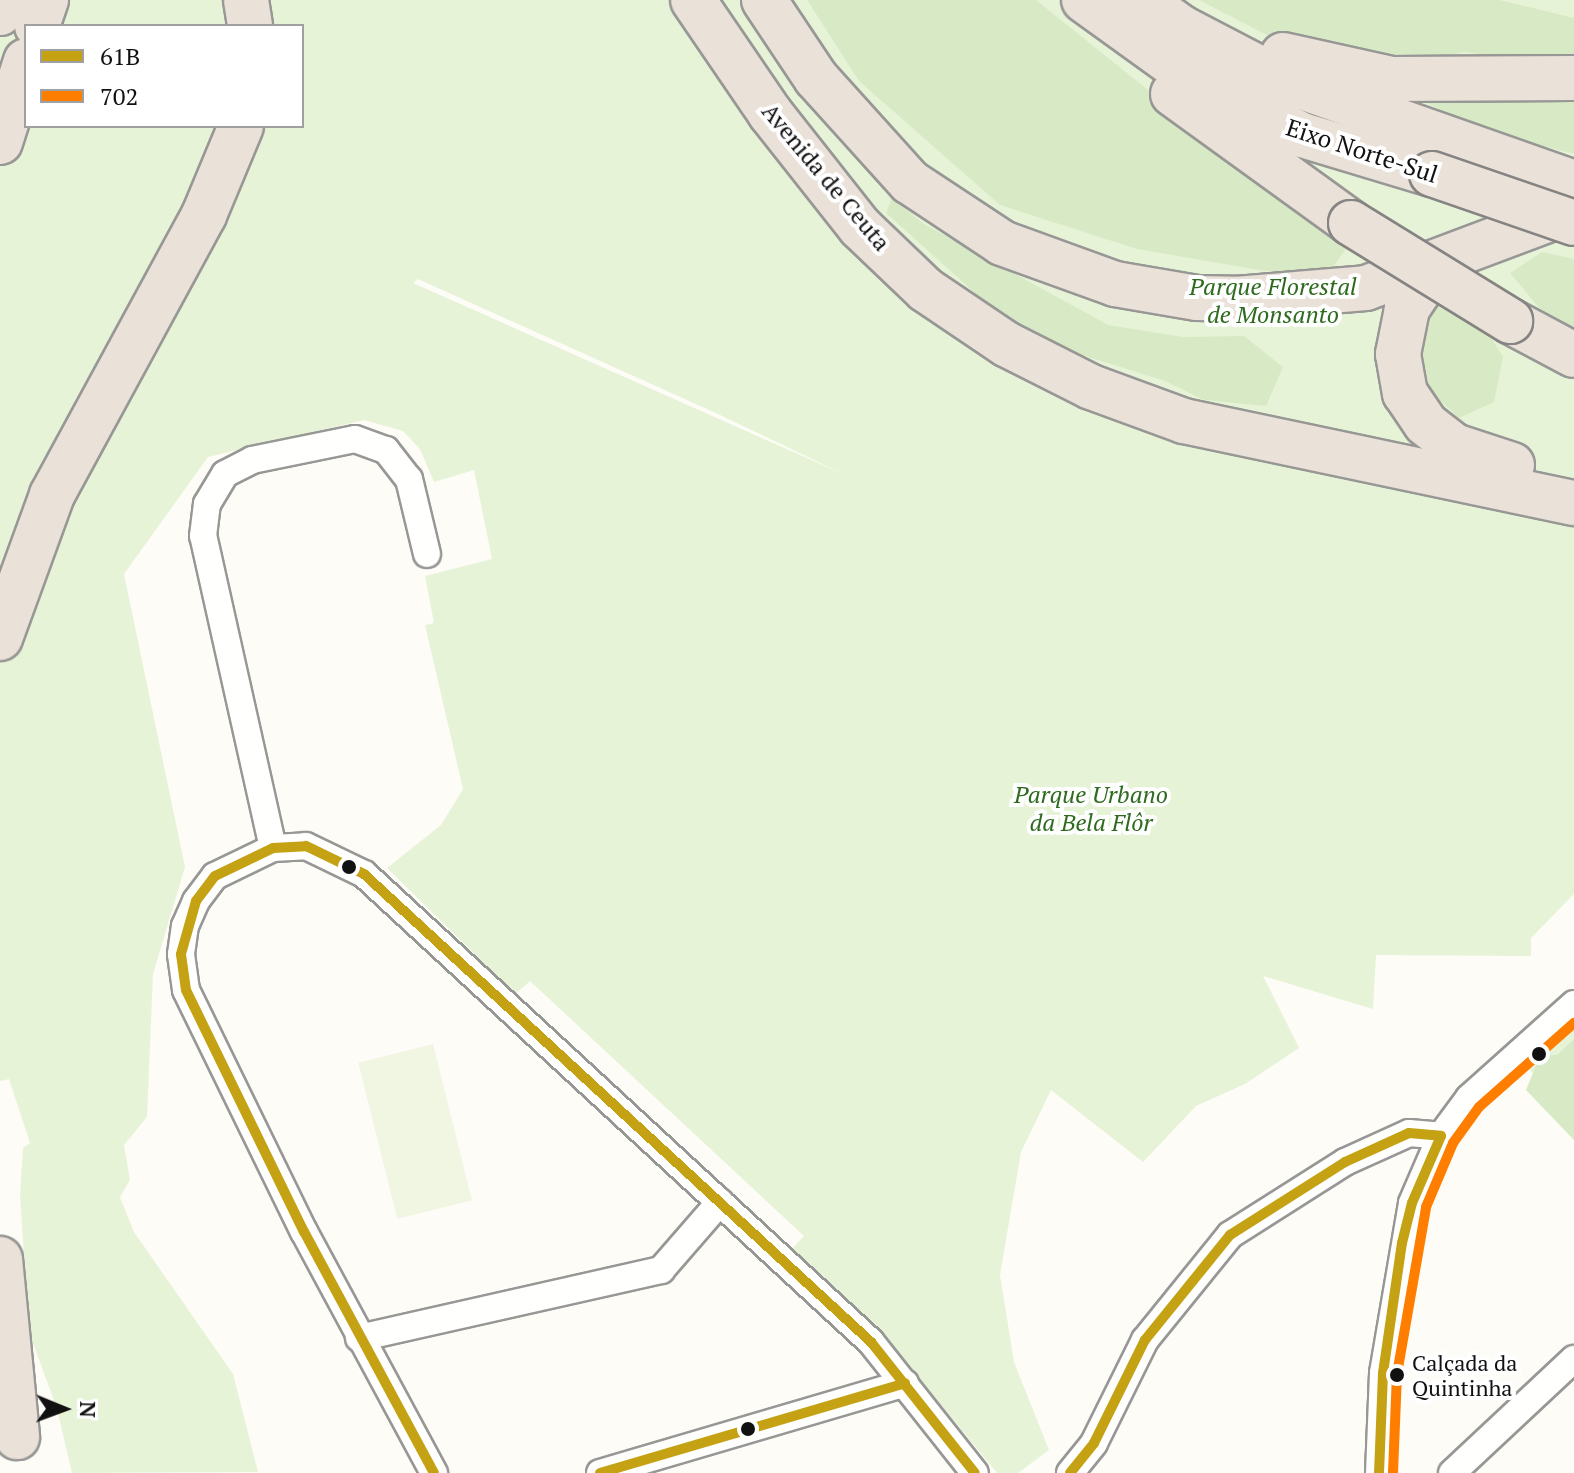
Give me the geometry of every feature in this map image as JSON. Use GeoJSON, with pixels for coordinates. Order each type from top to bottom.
{"type":"FeatureCollection","features":[{"type":"Feature","properties":{"kind":"highway"},"geometry":{"type":"LineString","coordinates":[[0,13],[4,0]]}},
{"type":"Feature","properties":{"kind":"highway"},"geometry":{"type":"LineString","coordinates":[[38,24],[46,0]]}},
{"type":"Feature","properties":{"kind":"highway","name":"Avenida de Ceuta"},"geometry":{"type":"LineString","coordinates":[[693,0],[770,113],[860,227],[926,290],[1006,344],[1091,387],[1184,421],[1298,447]]}},
{"type":"Feature","properties":{"kind":"highway"},"geometry":{"type":"LineString","coordinates":[[764,0],[816,78],[910,182],[1002,243],[1055,266],[1197,298],[1333,293],[1366,288],[1574,210]]}},
{"type":"Feature","properties":{"kind":"highway","name":"Eixo Norte-Sul"},"geometry":{"type":"LineString","coordinates":[[1143,0],[1182,28],[1282,80],[1574,183]]}},
{"type":"Feature","properties":{"kind":"highway"},"geometry":{"type":"LineString","coordinates":[[1167,0],[1279,54],[1324,68],[1391,79],[1574,78]]}},
{"type":"Feature","properties":{"kind":"highway"},"geometry":{"type":"LineString","coordinates":[[1089,4],[1147,71],[1183,103],[1351,223],[1510,321],[1574,355]]}},
{"type":"Feature","properties":{"kind":"highway","name":"Eixo Norte-Sul"},"geometry":{"type":"LineString","coordinates":[[1089,4],[1206,88],[1302,135],[1432,174],[1574,223]]}},
{"type":"Feature","properties":{"kind":"highway"},"geometry":{"type":"LineString","coordinates":[[0,142],[24,67]]}},
{"type":"Feature","properties":{"kind":"highway"},"geometry":{"type":"LineString","coordinates":[[770,113],[816,78]]}},
{"type":"Feature","properties":{"kind":"highway"},"geometry":{"type":"LineString","coordinates":[[0,638],[52,495],[177,267],[240,128]]}},
{"type":"Feature","properties":{"kind":"highway"},"geometry":{"type":"LineString","coordinates":[[1455,256],[1429,276],[1407,309],[1398,354],[1405,393],[1426,424],[1454,446],[1501,463],[1574,477]]}},
{"type":"Feature","properties":{"kind":"highway"},"geometry":{"type":"LineString","coordinates":[[1298,447],[1574,503]]}},
{"type":"Feature","properties":{"kind":"highway"},"geometry":{"type":"LineString","coordinates":[[1298,447],[1574,526]]}},
{"type":"Feature","properties":{"kind":"highway"},"geometry":{"type":"LineString","coordinates":[[0,1259],[21,1455]]}},
{"type":"Feature","properties":{"kind":"highway"},"geometry":{"type":"LineString","coordinates":[[0,1373],[21,1455]]}},
{"type":"Feature","properties":{"kind":"street"},"geometry":{"type":"LineString","coordinates":[[273,848],[203,536],[207,504],[225,474],[252,460],[355,439],[386,450],[409,479],[427,554]]}},
{"type":"Feature","properties":{"kind":"street"},"geometry":{"type":"LineString","coordinates":[[434,1473],[359,1338],[186,990],[181,954],[185,926],[196,901],[215,876],[273,848],[306,846],[364,874],[871,1342],[975,1473]]}},
{"type":"Feature","properties":{"kind":"street"},"geometry":{"type":"LineString","coordinates":[[1379,1473],[1383,1373],[1402,1243],[1412,1203],[1441,1136],[1469,1098],[1574,1004]]}},
{"type":"Feature","properties":{"kind":"street"},"geometry":{"type":"LineString","coordinates":[[1070,1473],[1094,1443],[1145,1340],[1230,1235],[1345,1162],[1409,1133],[1441,1136]]}},
{"type":"Feature","properties":{"kind":"street"},"geometry":{"type":"LineString","coordinates":[[359,1338],[661,1270],[720,1202]]}},
{"type":"Feature","properties":{"kind":"street"},"geometry":{"type":"LineString","coordinates":[[1452,1473],[1574,1359]]}},
{"type":"Feature","properties":{"kind":"street"},"geometry":{"type":"LineString","coordinates":[[600,1473],[905,1383]]}},
{"type":"Feature","properties":{"kind":"green space"},"geometry":{"type":"Polygon","coordinates":[[[0,0],[1574,0],[1574,894],[1531,938],[1531,956],[1376,955],[1373,1009],[1263,976],[1299,1048],[1245,1084],[1196,1106],[1143,1162],[1051,1090],[1021,1152],[1000,1275],[1014,1362],[1049,1450],[1018,1473],[997,1473],[886,1338],[790,1251],[804,1236],[530,981],[515,994],[387,868],[441,825],[463,789],[425,625],[434,623],[425,576],[492,559],[474,470],[434,482],[420,449],[403,431],[364,420],[208,457],[124,574],[185,867],[153,974],[147,1117],[124,1145],[130,1180],[120,1197],[134,1232],[233,1374],[258,1472],[72,1473],[57,1409],[29,1332],[20,1194],[23,1148],[30,1143],[9,1079],[0,1081],[0,0]],[[418,279],[413,283],[843,474],[718,414],[418,279]]]}},
{"type":"Feature","properties":{"kind":"green space"},"geometry":{"type":"Polygon","coordinates":[[[807,0],[1036,0],[1346,249],[1329,272],[1265,271],[1137,249],[1000,205],[859,81],[807,0]]]}},
{"type":"Feature","properties":{"kind":"green space"},"geometry":{"type":"Polygon","coordinates":[[[1199,0],[1500,0],[1574,18],[1574,66],[1464,52],[1427,60],[1474,96],[1518,100],[1574,94],[1574,154],[1481,130],[1399,89],[1290,47],[1199,0]]]}},
{"type":"Feature","properties":{"kind":"green space"},"geometry":{"type":"Polygon","coordinates":[[[892,198],[924,224],[1108,325],[1183,337],[1244,336],[1283,367],[1266,406],[1204,400],[1165,381],[1082,355],[1004,319],[886,213],[892,198]]]}},
{"type":"Feature","properties":{"kind":"green space"},"geometry":{"type":"Polygon","coordinates":[[[1542,252],[1574,259],[1574,329],[1541,310],[1510,273],[1542,252]]]}},
{"type":"Feature","properties":{"kind":"green space"},"geometry":{"type":"Polygon","coordinates":[[[1433,304],[1484,326],[1503,357],[1494,402],[1459,418],[1436,397],[1414,356],[1433,304]]]}},
{"type":"Feature","properties":{"kind":"green space"},"geometry":{"type":"Polygon","coordinates":[[[1574,1007],[1574,1112],[1517,1058],[1574,1007]]]}},
{"type":"Feature","properties":{"kind":"green space"},"geometry":{"type":"Polygon","coordinates":[[[1574,1039],[1574,1140],[1526,1090],[1540,1056],[1557,1055],[1574,1039]]]}},
{"type":"Feature","properties":{"kind":"green space"},"geometry":{"type":"Polygon","coordinates":[[[433,1044],[472,1200],[397,1219],[358,1063],[433,1044]]]}},
{"type":"Feature","properties":{"kind":"transit line","name":"61B"},"geometry":{"type":"LineString","coordinates":[[434,1473],[304,1232],[186,990],[181,954],[196,901],[215,876],[273,848],[306,846],[364,874],[871,1342],[975,1473]]}},
{"type":"Feature","properties":{"kind":"transit line","name":"702"},"geometry":{"type":"LineString","coordinates":[[1393,1473],[1397,1374],[1426,1207],[1453,1143],[1479,1107],[1574,1023]]}},
{"type":"Feature","properties":{"kind":"transit line","name":"61B"},"geometry":{"type":"LineString","coordinates":[[1070,1473],[1094,1443],[1145,1340],[1230,1235],[1345,1162],[1409,1133],[1441,1136]]}},
{"type":"Feature","properties":{"kind":"transit line","name":"61B"},"geometry":{"type":"LineString","coordinates":[[1379,1473],[1383,1373],[1402,1243],[1412,1203],[1441,1136]]}},
{"type":"Feature","properties":{"kind":"transit line","name":"61B"},"geometry":{"type":"LineString","coordinates":[[600,1473],[905,1383]]}},
{"type":"Feature","properties":{"kind":"place","name":"Calçada da Quintinha"},"geometry":{"type":"Point","coordinates":[1397,1375]}},
{"type":"Feature","properties":{"kind":"park label","name":"Parque Florestal de Monsanto"},"geometry":{"type":"Point","coordinates":[1273,301]}},
{"type":"Feature","properties":{"kind":"park label","name":"Parque Urbano da Bela Flôr"},"geometry":{"type":"Point","coordinates":[1091,809]}}]}
